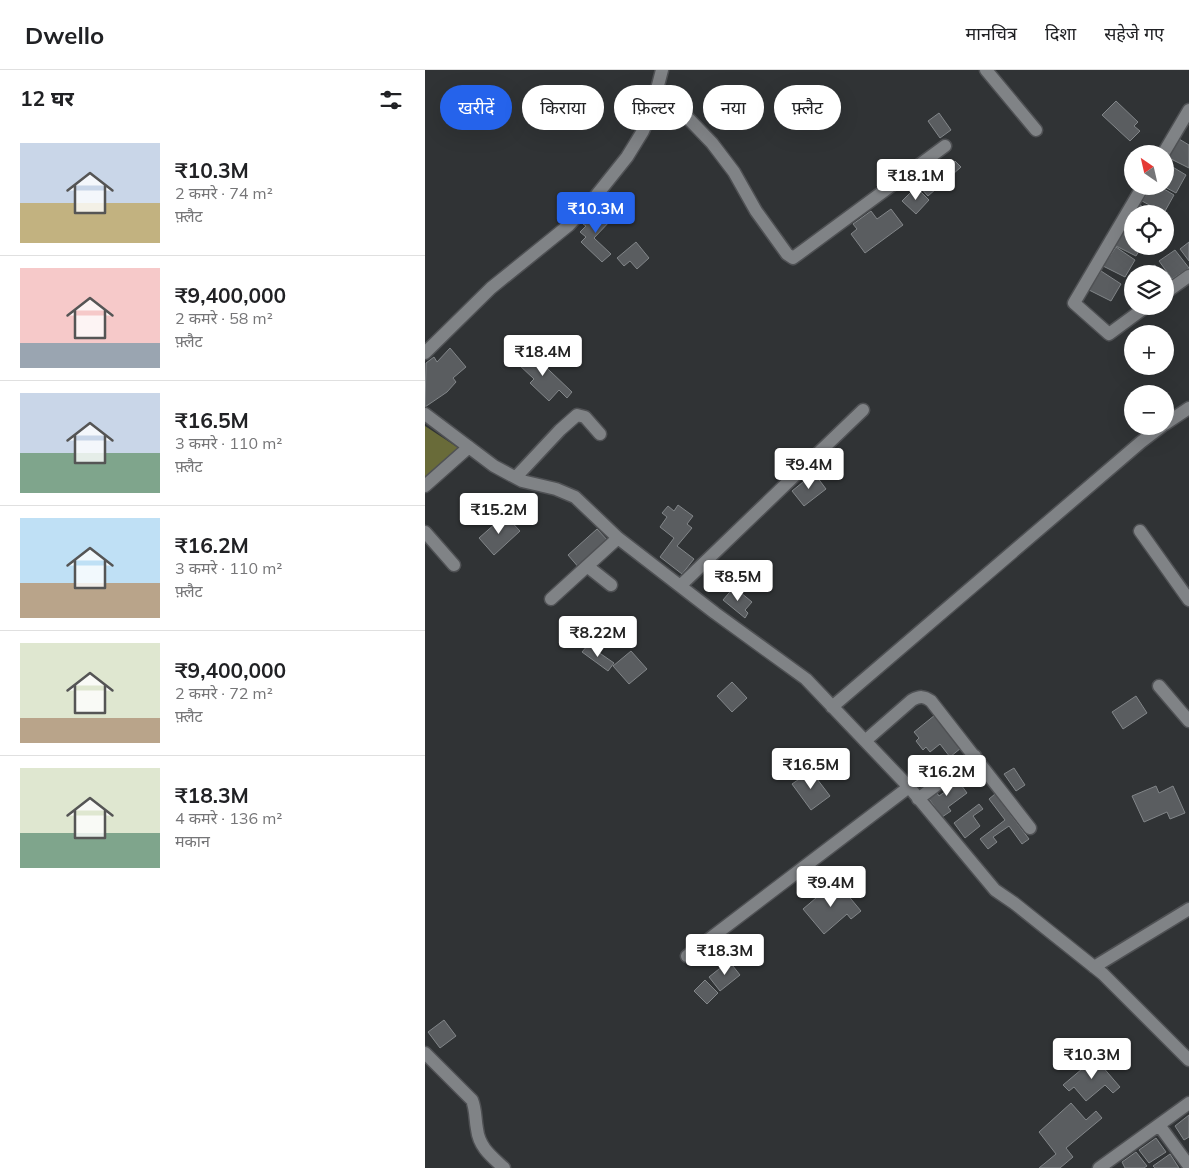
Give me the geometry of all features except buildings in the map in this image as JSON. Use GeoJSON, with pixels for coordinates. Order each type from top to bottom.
{"type":"FeatureCollection","features":[{"type":"Feature","properties":{"kind":"street"},"geometry":{"type":"LineString","coordinates":[[658,85],[662,70]]}},
{"type":"Feature","properties":{"kind":"street"},"geometry":{"type":"LineString","coordinates":[[986,70],[1035,130]]}},
{"type":"Feature","properties":{"kind":"street"},"geometry":{"type":"LineString","coordinates":[[1168,145],[1189,110]]}},
{"type":"Feature","properties":{"kind":"street"},"geometry":{"type":"LineString","coordinates":[[693,123],[712,143],[734,172],[766,225],[787,254],[793,258],[945,146]]}},
{"type":"Feature","properties":{"kind":"street"},"geometry":{"type":"LineString","coordinates":[[425,352],[491,288],[569,225],[595,197],[627,157],[643,130]]}},
{"type":"Feature","properties":{"kind":"street"},"geometry":{"type":"LineString","coordinates":[[1135,315],[1109,334],[1074,303],[1138,195]]}},
{"type":"Feature","properties":{"kind":"street"},"geometry":{"type":"LineString","coordinates":[[1174,287],[1189,276]]}},
{"type":"Feature","properties":{"kind":"street"},"geometry":{"type":"LineString","coordinates":[[1174,418],[1189,408]]}},
{"type":"Feature","properties":{"kind":"street"},"geometry":{"type":"LineString","coordinates":[[680,586],[863,410]]}},
{"type":"Feature","properties":{"kind":"street"},"geometry":{"type":"LineString","coordinates":[[425,414],[494,466],[522,481],[556,489],[575,497],[618,538],[805,678],[909,787],[995,890],[1094,967],[1189,1060]]}},
{"type":"Feature","properties":{"kind":"street"},"geometry":{"type":"LineString","coordinates":[[516,477],[560,430],[577,415],[585,417],[600,434]]}},
{"type":"Feature","properties":{"kind":"street"},"geometry":{"type":"LineString","coordinates":[[832,707],[1150,435]]}},
{"type":"Feature","properties":{"kind":"street"},"geometry":{"type":"LineString","coordinates":[[425,486],[469,448]]}},
{"type":"Feature","properties":{"kind":"street"},"geometry":{"type":"LineString","coordinates":[[1140,531],[1189,600]]}},
{"type":"Feature","properties":{"kind":"street"},"geometry":{"type":"LineString","coordinates":[[425,532],[454,565]]}},
{"type":"Feature","properties":{"kind":"street"},"geometry":{"type":"LineString","coordinates":[[551,599],[618,538]]}},
{"type":"Feature","properties":{"kind":"street"},"geometry":{"type":"LineString","coordinates":[[587,566],[611,585]]}},
{"type":"Feature","properties":{"kind":"street"},"geometry":{"type":"LineString","coordinates":[[1159,686],[1189,721]]}},
{"type":"Feature","properties":{"kind":"street"},"geometry":{"type":"LineString","coordinates":[[865,741],[912,700],[919,696],[925,697],[931,701],[1030,828]]}},
{"type":"Feature","properties":{"kind":"street"},"geometry":{"type":"LineString","coordinates":[[918,799],[975,756]]}},
{"type":"Feature","properties":{"kind":"street"},"geometry":{"type":"LineString","coordinates":[[687,956],[909,787]]}},
{"type":"Feature","properties":{"kind":"street"},"geometry":{"type":"LineString","coordinates":[[1094,967],[1189,909]]}},
{"type":"Feature","properties":{"kind":"street"},"geometry":{"type":"LineString","coordinates":[[425,1053],[472,1100],[475,1107],[479,1140],[484,1148],[504,1168]]}},
{"type":"Feature","properties":{"kind":"street"},"geometry":{"type":"LineString","coordinates":[[1107,1166],[1159,1124],[1189,1103]]}},
{"type":"Feature","properties":{"kind":"street"},"geometry":{"type":"LineString","coordinates":[[1159,1124],[1189,1166]]}},
{"type":"Feature","properties":{"kind":"green space"},"geometry":{"type":"Polygon","coordinates":[[[425,426],[460,449],[425,478],[425,426]]]}}]}
